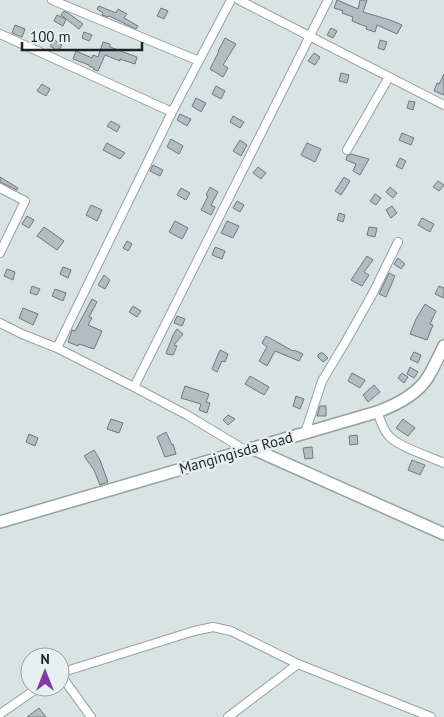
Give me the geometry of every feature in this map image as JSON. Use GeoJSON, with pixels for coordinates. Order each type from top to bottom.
{"type":"FeatureCollection","features":[{"type":"Feature","properties":{"kind":"street"},"geometry":{"type":"LineString","coordinates":[[52,0],[199,61]]}},
{"type":"Feature","properties":{"kind":"street"},"geometry":{"type":"LineString","coordinates":[[57,348],[172,112],[231,0]]}},
{"type":"Feature","properties":{"kind":"street"},"geometry":{"type":"LineString","coordinates":[[239,0],[444,105]]}},
{"type":"Feature","properties":{"kind":"street"},"geometry":{"type":"LineString","coordinates":[[134,387],[328,0]]}},
{"type":"Feature","properties":{"kind":"street"},"geometry":{"type":"LineString","coordinates":[[0,34],[172,112]]}},
{"type":"Feature","properties":{"kind":"street"},"geometry":{"type":"LineString","coordinates":[[347,150],[389,77]]}},
{"type":"Feature","properties":{"kind":"street"},"geometry":{"type":"LineString","coordinates":[[0,188],[25,201],[0,253]]}},
{"type":"Feature","properties":{"kind":"street"},"geometry":{"type":"LineString","coordinates":[[305,433],[322,381],[368,301],[398,242]]}},
{"type":"Feature","properties":{"kind":"street"},"geometry":{"type":"LineString","coordinates":[[0,323],[57,348],[134,387],[248,449],[444,534]]}},
{"type":"Feature","properties":{"kind":"street","name":"Mangingisda Road"},"geometry":{"type":"LineString","coordinates":[[0,522],[377,412],[402,401],[416,391],[428,378],[444,346]]}},
{"type":"Feature","properties":{"kind":"street"},"geometry":{"type":"LineString","coordinates":[[377,412],[385,431],[392,439],[444,463]]}},
{"type":"Feature","properties":{"kind":"street"},"geometry":{"type":"LineString","coordinates":[[70,671],[194,631],[213,627],[222,628],[239,634],[298,664],[431,717]]}},
{"type":"Feature","properties":{"kind":"street"},"geometry":{"type":"LineString","coordinates":[[228,717],[298,664]]}},
{"type":"Feature","properties":{"kind":"street"},"geometry":{"type":"LineString","coordinates":[[70,688],[91,717]]}},
{"type":"Feature","properties":{"kind":"street"},"geometry":{"type":"LineString","coordinates":[[0,714],[25,697]]}},
{"type":"Feature","properties":{"kind":"building"},"geometry":{"type":"Polygon","coordinates":[[[337,0],[358,9],[360,0],[367,0],[363,12],[402,25],[397,34],[377,25],[375,32],[366,29],[367,27],[352,21],[353,17],[334,8],[337,0]]]}},
{"type":"Feature","properties":{"kind":"building"},"geometry":{"type":"Polygon","coordinates":[[[99,6],[116,13],[118,9],[127,14],[124,18],[138,26],[136,29],[109,16],[102,15],[103,13],[97,9],[99,6]]]}},
{"type":"Feature","properties":{"kind":"building"},"geometry":{"type":"Polygon","coordinates":[[[161,8],[168,11],[164,19],[157,16],[161,8]]]}},
{"type":"Feature","properties":{"kind":"building"},"geometry":{"type":"Polygon","coordinates":[[[64,11],[83,24],[79,29],[61,15],[64,11]]]}},
{"type":"Feature","properties":{"kind":"building"},"geometry":{"type":"Polygon","coordinates":[[[57,15],[66,19],[63,26],[54,21],[57,15]]]}},
{"type":"Feature","properties":{"kind":"building"},"geometry":{"type":"Polygon","coordinates":[[[15,25],[25,29],[22,37],[12,33],[15,25]]]}},
{"type":"Feature","properties":{"kind":"building"},"geometry":{"type":"Polygon","coordinates":[[[331,28],[337,31],[333,38],[327,35],[331,28]]]}},
{"type":"Feature","properties":{"kind":"building"},"geometry":{"type":"Polygon","coordinates":[[[84,32],[92,35],[89,41],[82,38],[84,32]]]}},
{"type":"Feature","properties":{"kind":"building"},"geometry":{"type":"Polygon","coordinates":[[[225,38],[236,44],[223,65],[228,68],[223,77],[210,69],[225,38]]]}},
{"type":"Feature","properties":{"kind":"building"},"geometry":{"type":"Polygon","coordinates":[[[54,40],[62,45],[58,51],[50,46],[54,40]]]}},
{"type":"Feature","properties":{"kind":"building"},"geometry":{"type":"Polygon","coordinates":[[[380,40],[387,42],[384,50],[378,48],[380,40]]]}},
{"type":"Feature","properties":{"kind":"building"},"geometry":{"type":"Polygon","coordinates":[[[103,42],[110,44],[110,47],[137,57],[135,64],[105,55],[98,71],[89,65],[73,59],[76,51],[92,58],[93,55],[98,57],[103,42]]]}},
{"type":"Feature","properties":{"kind":"building"},"geometry":{"type":"Polygon","coordinates":[[[314,53],[320,57],[315,65],[308,61],[314,53]]]}},
{"type":"Feature","properties":{"kind":"building"},"geometry":{"type":"Polygon","coordinates":[[[341,73],[349,75],[347,83],[339,81],[341,73]]]}},
{"type":"Feature","properties":{"kind":"building"},"geometry":{"type":"Polygon","coordinates":[[[444,74],[444,95],[434,91],[444,74]]]}},
{"type":"Feature","properties":{"kind":"building"},"geometry":{"type":"Polygon","coordinates":[[[42,84],[50,89],[46,96],[37,91],[42,84]]]}},
{"type":"Feature","properties":{"kind":"building"},"geometry":{"type":"Polygon","coordinates":[[[216,86],[225,91],[221,99],[212,94],[216,86]]]}},
{"type":"Feature","properties":{"kind":"building"},"geometry":{"type":"Polygon","coordinates":[[[196,98],[206,103],[201,112],[192,106],[196,98]]]}},
{"type":"Feature","properties":{"kind":"building"},"geometry":{"type":"Polygon","coordinates":[[[409,101],[415,102],[413,110],[407,108],[409,101]]]}},
{"type":"Feature","properties":{"kind":"building"},"geometry":{"type":"Polygon","coordinates":[[[180,114],[191,119],[187,126],[177,120],[180,114]]]}},
{"type":"Feature","properties":{"kind":"building"},"geometry":{"type":"Polygon","coordinates":[[[233,116],[244,122],[240,128],[230,122],[233,116]]]}},
{"type":"Feature","properties":{"kind":"building"},"geometry":{"type":"Polygon","coordinates":[[[111,121],[120,126],[117,132],[107,126],[111,121]]]}},
{"type":"Feature","properties":{"kind":"building"},"geometry":{"type":"Polygon","coordinates":[[[402,133],[414,138],[411,145],[399,140],[402,133]]]}},
{"type":"Feature","properties":{"kind":"building"},"geometry":{"type":"Polygon","coordinates":[[[171,139],[183,146],[179,154],[167,147],[171,139]]]}},
{"type":"Feature","properties":{"kind":"building"},"geometry":{"type":"Polygon","coordinates":[[[240,140],[247,145],[241,156],[233,151],[240,140]]]}},
{"type":"Feature","properties":{"kind":"building"},"geometry":{"type":"Polygon","coordinates":[[[107,143],[125,153],[120,159],[103,150],[107,143]]]}},
{"type":"Feature","properties":{"kind":"building"},"geometry":{"type":"Polygon","coordinates":[[[307,143],[321,149],[315,162],[301,155],[307,143]]]}},
{"type":"Feature","properties":{"kind":"building"},"geometry":{"type":"Polygon","coordinates":[[[351,154],[369,159],[360,175],[353,171],[356,164],[346,160],[347,156],[351,154]]]}},
{"type":"Feature","properties":{"kind":"building"},"geometry":{"type":"Polygon","coordinates":[[[400,158],[406,161],[402,169],[396,166],[400,158]]]}},
{"type":"Feature","properties":{"kind":"building"},"geometry":{"type":"Polygon","coordinates":[[[153,165],[163,170],[160,176],[150,171],[153,165]]]}},
{"type":"Feature","properties":{"kind":"building"},"geometry":{"type":"Polygon","coordinates":[[[258,167],[266,173],[261,179],[253,173],[258,167]]]}},
{"type":"Feature","properties":{"kind":"building"},"geometry":{"type":"Polygon","coordinates":[[[0,177],[18,188],[17,190],[0,182],[0,177]]]}},
{"type":"Feature","properties":{"kind":"building"},"geometry":{"type":"Polygon","coordinates":[[[344,177],[350,181],[341,195],[335,191],[344,177]]]}},
{"type":"Feature","properties":{"kind":"building"},"geometry":{"type":"Polygon","coordinates":[[[438,181],[444,185],[439,191],[433,187],[438,181]]]}},
{"type":"Feature","properties":{"kind":"building"},"geometry":{"type":"Polygon","coordinates":[[[210,187],[218,192],[211,205],[215,207],[211,215],[201,210],[210,187]]]}},
{"type":"Feature","properties":{"kind":"building"},"geometry":{"type":"Polygon","coordinates":[[[390,187],[397,193],[393,198],[386,192],[390,187]]]}},
{"type":"Feature","properties":{"kind":"building"},"geometry":{"type":"Polygon","coordinates":[[[181,188],[190,193],[186,200],[177,195],[181,188]]]}},
{"type":"Feature","properties":{"kind":"building"},"geometry":{"type":"Polygon","coordinates":[[[375,194],[381,198],[376,205],[370,201],[375,194]]]}},
{"type":"Feature","properties":{"kind":"building"},"geometry":{"type":"Polygon","coordinates":[[[237,201],[244,205],[240,212],[233,208],[237,201]]]}},
{"type":"Feature","properties":{"kind":"building"},"geometry":{"type":"Polygon","coordinates":[[[91,205],[102,210],[97,221],[86,215],[91,205]]]}},
{"type":"Feature","properties":{"kind":"building"},"geometry":{"type":"Polygon","coordinates":[[[392,206],[397,213],[391,218],[386,210],[392,206]]]}},
{"type":"Feature","properties":{"kind":"building"},"geometry":{"type":"Polygon","coordinates":[[[339,213],[345,215],[343,222],[337,220],[339,213]]]}},
{"type":"Feature","properties":{"kind":"building"},"geometry":{"type":"Polygon","coordinates":[[[27,216],[34,220],[29,228],[22,224],[27,216]]]}},
{"type":"Feature","properties":{"kind":"building"},"geometry":{"type":"Polygon","coordinates":[[[422,218],[434,224],[430,232],[418,225],[422,218]]]}},
{"type":"Feature","properties":{"kind":"building"},"geometry":{"type":"Polygon","coordinates":[[[175,221],[188,228],[182,239],[169,232],[175,221]]]}},
{"type":"Feature","properties":{"kind":"building"},"geometry":{"type":"Polygon","coordinates":[[[227,221],[239,226],[233,238],[221,233],[227,221]]]}},
{"type":"Feature","properties":{"kind":"building"},"geometry":{"type":"Polygon","coordinates":[[[44,227],[64,241],[57,250],[37,236],[44,227]]]}},
{"type":"Feature","properties":{"kind":"building"},"geometry":{"type":"Polygon","coordinates":[[[369,227],[377,228],[375,237],[367,235],[369,227]]]}},
{"type":"Feature","properties":{"kind":"building"},"geometry":{"type":"Polygon","coordinates":[[[127,241],[132,244],[128,251],[123,248],[127,241]]]}},
{"type":"Feature","properties":{"kind":"building"},"geometry":{"type":"Polygon","coordinates":[[[215,247],[225,251],[222,259],[212,255],[215,247]]]}},
{"type":"Feature","properties":{"kind":"building"},"geometry":{"type":"Polygon","coordinates":[[[367,256],[373,260],[364,272],[369,275],[362,286],[351,280],[367,256]]]}},
{"type":"Feature","properties":{"kind":"building"},"geometry":{"type":"Polygon","coordinates":[[[398,258],[405,264],[401,269],[394,264],[398,258]]]}},
{"type":"Feature","properties":{"kind":"building"},"geometry":{"type":"Polygon","coordinates":[[[63,267],[71,270],[68,278],[60,274],[63,267]]]}},
{"type":"Feature","properties":{"kind":"building"},"geometry":{"type":"Polygon","coordinates":[[[7,269],[15,272],[13,280],[4,276],[7,269]]]}},
{"type":"Feature","properties":{"kind":"building"},"geometry":{"type":"Polygon","coordinates":[[[389,273],[395,276],[386,297],[379,294],[389,273]]]}},
{"type":"Feature","properties":{"kind":"building"},"geometry":{"type":"Polygon","coordinates":[[[104,275],[110,280],[105,289],[98,285],[104,275]]]}},
{"type":"Feature","properties":{"kind":"building"},"geometry":{"type":"Polygon","coordinates":[[[32,286],[40,289],[37,295],[30,293],[32,286]]]}},
{"type":"Feature","properties":{"kind":"building"},"geometry":{"type":"Polygon","coordinates":[[[439,286],[444,288],[444,298],[435,294],[439,286]]]}},
{"type":"Feature","properties":{"kind":"building"},"geometry":{"type":"Polygon","coordinates":[[[55,289],[66,293],[63,301],[52,296],[55,289]]]}},
{"type":"Feature","properties":{"kind":"building"},"geometry":{"type":"Polygon","coordinates":[[[92,299],[97,302],[89,317],[92,318],[88,325],[102,331],[94,349],[68,342],[72,330],[75,331],[92,299]]]}},
{"type":"Feature","properties":{"kind":"building"},"geometry":{"type":"Polygon","coordinates":[[[425,304],[436,311],[430,324],[433,325],[427,340],[410,334],[425,304]]]}},
{"type":"Feature","properties":{"kind":"building"},"geometry":{"type":"Polygon","coordinates":[[[133,306],[141,311],[137,317],[129,312],[133,306]]]}},
{"type":"Feature","properties":{"kind":"building"},"geometry":{"type":"Polygon","coordinates":[[[23,308],[38,314],[33,325],[19,318],[23,308]]]}},
{"type":"Feature","properties":{"kind":"building"},"geometry":{"type":"Polygon","coordinates":[[[177,316],[185,319],[182,326],[174,323],[177,316]]]}},
{"type":"Feature","properties":{"kind":"building"},"geometry":{"type":"Polygon","coordinates":[[[177,329],[183,334],[174,345],[177,346],[173,355],[167,354],[174,333],[177,329]]]}},
{"type":"Feature","properties":{"kind":"building"},"geometry":{"type":"Polygon","coordinates":[[[266,336],[293,351],[303,354],[299,361],[275,351],[267,366],[259,361],[267,347],[262,343],[266,336]]]}},
{"type":"Feature","properties":{"kind":"building"},"geometry":{"type":"Polygon","coordinates":[[[220,350],[228,354],[225,362],[222,361],[217,372],[212,369],[220,350]]]}},
{"type":"Feature","properties":{"kind":"building"},"geometry":{"type":"Polygon","coordinates":[[[414,352],[421,355],[418,363],[410,359],[414,352]]]}},
{"type":"Feature","properties":{"kind":"building"},"geometry":{"type":"Polygon","coordinates":[[[320,353],[323,353],[328,358],[323,362],[318,357],[320,353]]]}},
{"type":"Feature","properties":{"kind":"building"},"geometry":{"type":"Polygon","coordinates":[[[410,367],[418,372],[414,378],[407,374],[410,367]]]}},
{"type":"Feature","properties":{"kind":"building"},"geometry":{"type":"Polygon","coordinates":[[[352,373],[365,380],[360,388],[348,381],[352,373]]]}},
{"type":"Feature","properties":{"kind":"building"},"geometry":{"type":"Polygon","coordinates":[[[402,373],[408,377],[404,383],[398,378],[402,373]]]}},
{"type":"Feature","properties":{"kind":"building"},"geometry":{"type":"Polygon","coordinates":[[[250,376],[269,387],[264,395],[245,384],[250,376]]]}},
{"type":"Feature","properties":{"kind":"building"},"geometry":{"type":"Polygon","coordinates":[[[374,385],[380,392],[368,402],[363,395],[374,385]]]}},
{"type":"Feature","properties":{"kind":"building"},"geometry":{"type":"Polygon","coordinates":[[[185,386],[209,394],[206,402],[210,403],[207,413],[199,410],[201,404],[181,398],[185,386]]]}},
{"type":"Feature","properties":{"kind":"building"},"geometry":{"type":"Polygon","coordinates":[[[296,396],[304,399],[300,409],[293,406],[296,396]]]}},
{"type":"Feature","properties":{"kind":"building"},"geometry":{"type":"Polygon","coordinates":[[[320,406],[326,406],[326,416],[317,416],[320,406]]]}},
{"type":"Feature","properties":{"kind":"building"},"geometry":{"type":"Polygon","coordinates":[[[228,415],[235,419],[228,425],[223,420],[228,415]]]}},
{"type":"Feature","properties":{"kind":"building"},"geometry":{"type":"Polygon","coordinates":[[[111,419],[123,423],[119,433],[107,429],[111,419]]]}},
{"type":"Feature","properties":{"kind":"building"},"geometry":{"type":"Polygon","coordinates":[[[403,419],[415,428],[408,436],[396,428],[403,419]]]}},
{"type":"Feature","properties":{"kind":"building"},"geometry":{"type":"Polygon","coordinates":[[[166,432],[176,454],[165,457],[157,437],[166,432]]]}},
{"type":"Feature","properties":{"kind":"building"},"geometry":{"type":"Polygon","coordinates":[[[29,434],[38,438],[35,446],[26,442],[29,434]]]}},
{"type":"Feature","properties":{"kind":"building"},"geometry":{"type":"Polygon","coordinates":[[[357,435],[358,444],[350,445],[349,436],[357,435]]]}},
{"type":"Feature","properties":{"kind":"building"},"geometry":{"type":"Polygon","coordinates":[[[312,447],[313,458],[305,459],[303,448],[312,447]]]}},
{"type":"Feature","properties":{"kind":"building"},"geometry":{"type":"Polygon","coordinates":[[[94,450],[108,482],[100,485],[94,470],[84,456],[94,450]]]}},
{"type":"Feature","properties":{"kind":"building"},"geometry":{"type":"Polygon","coordinates":[[[412,460],[425,465],[420,475],[408,470],[412,460]]]}},
{"type":"Feature","properties":{"kind":"building"},"geometry":{"type":"Polygon","coordinates":[[[39,708],[46,717],[27,717],[39,708]]]}}]}
